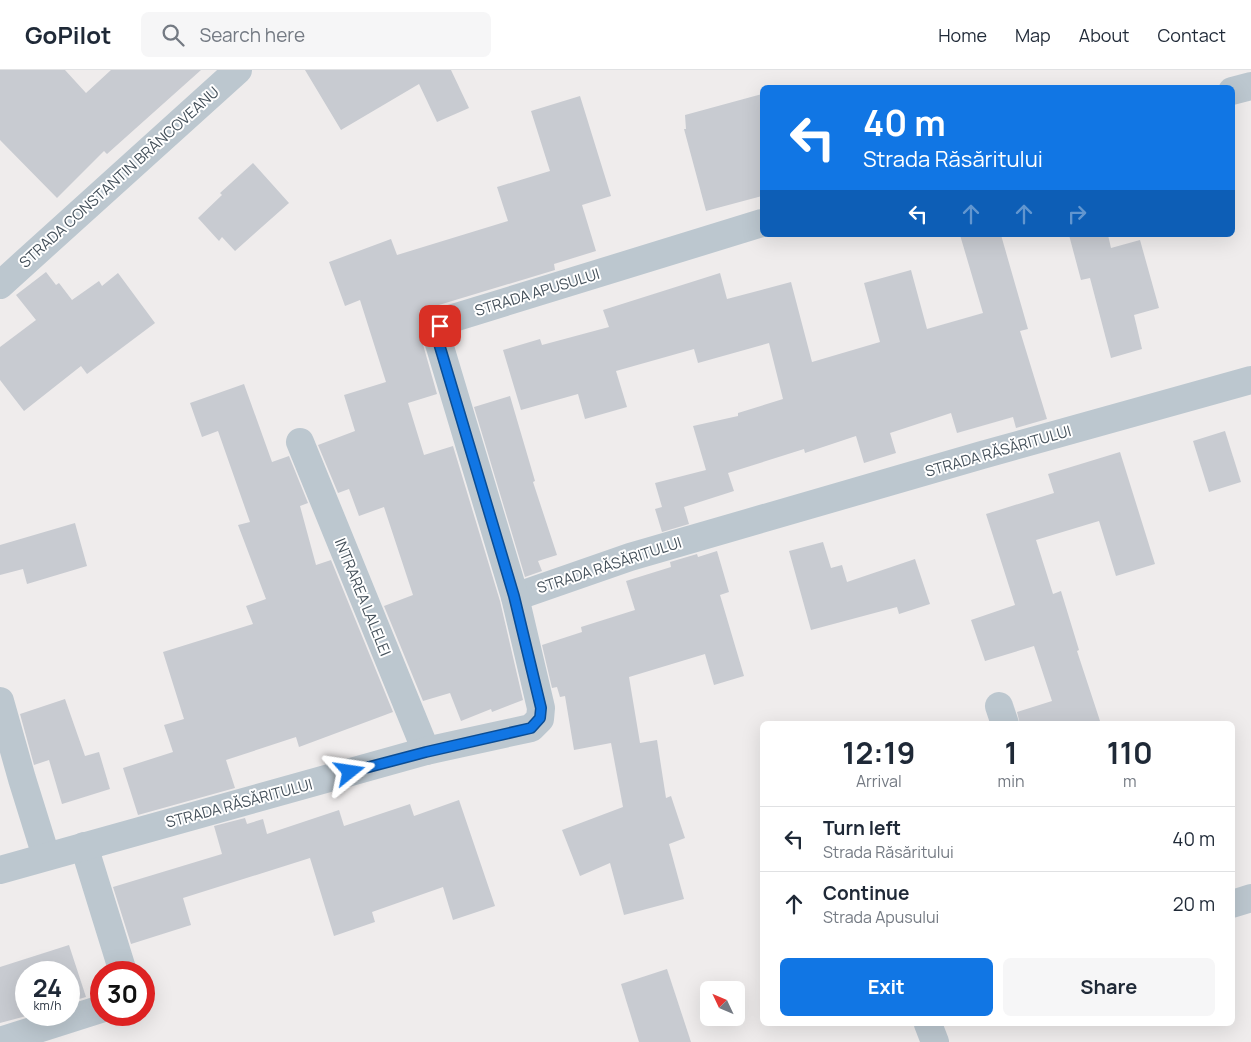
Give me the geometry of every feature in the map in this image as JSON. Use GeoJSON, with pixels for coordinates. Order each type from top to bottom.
{"type":"FeatureCollection","features":[{"type":"Feature","properties":{"kind":"street","name":"STRADA CONSTANTIN BRÂNCOVEANU"},"geometry":{"type":"LineString","coordinates":[[0,285],[238,70]]}},
{"type":"Feature","properties":{"kind":"street"},"geometry":{"type":"LineString","coordinates":[[1235,90],[1251,86]]}},
{"type":"Feature","properties":{"kind":"street","name":"STRADA APUSULUI"},"geometry":{"type":"LineString","coordinates":[[514,596],[437,337],[440,326],[450,319],[760,225]]}},
{"type":"Feature","properties":{"kind":"street","name":"STRADA RĂSĂRITULUI"},"geometry":{"type":"LineString","coordinates":[[0,870],[426,752],[531,728],[540,718],[541,708],[514,596],[630,557],[991,452],[1251,380]]}},
{"type":"Feature","properties":{"kind":"street","name":"INTRAREA LALELEI"},"geometry":{"type":"LineString","coordinates":[[300,442],[426,752]]}},
{"type":"Feature","properties":{"kind":"street"},"geometry":{"type":"LineString","coordinates":[[0,701],[46,856]]}},
{"type":"Feature","properties":{"kind":"street"},"geometry":{"type":"LineString","coordinates":[[84,846],[119,961]]}},
{"type":"Feature","properties":{"kind":"street"},"geometry":{"type":"LineString","coordinates":[[1235,903],[1251,898]]}},
{"type":"Feature","properties":{"kind":"street"},"geometry":{"type":"LineString","coordinates":[[0,1040],[90,1012]]}},
{"type":"Feature","properties":{"kind":"street"},"geometry":{"type":"LineString","coordinates":[[929,1026],[935,1042]]}},
{"type":"Feature","properties":{"kind":"building"},"geometry":{"type":"Polygon","coordinates":[[[0,70],[65,70],[86,93],[111,70],[201,70],[107,154],[104,151],[57,198],[0,140],[0,70]]]}},
{"type":"Feature","properties":{"kind":"building"},"geometry":{"type":"Polygon","coordinates":[[[305,70],[451,70],[469,108],[437,122],[419,84],[341,130],[305,70]]]}},
{"type":"Feature","properties":{"kind":"building"},"geometry":{"type":"Polygon","coordinates":[[[760,95],[760,197],[706,211],[684,129],[686,129],[685,115],[760,95]]]}},
{"type":"Feature","properties":{"kind":"building"},"geometry":{"type":"Polygon","coordinates":[[[580,96],[611,196],[582,205],[596,251],[554,264],[555,270],[419,311],[424,326],[422,341],[437,394],[408,403],[424,455],[453,446],[500,601],[523,700],[492,712],[491,709],[461,721],[450,693],[423,701],[384,606],[413,595],[384,507],[359,516],[349,489],[338,493],[318,445],[355,431],[344,395],[386,382],[360,300],[345,306],[329,262],[391,239],[397,255],[508,221],[497,187],[550,171],[531,111],[580,96]]]}},
{"type":"Feature","properties":{"kind":"building"},"geometry":{"type":"Polygon","coordinates":[[[253,163],[289,203],[235,251],[222,237],[219,241],[198,218],[222,195],[220,193],[253,163]]]}},
{"type":"Feature","properties":{"kind":"building"},"geometry":{"type":"Polygon","coordinates":[[[961,237],[1002,237],[1028,329],[1020,331],[1047,419],[1016,428],[1013,417],[957,433],[951,413],[890,433],[896,453],[864,463],[856,436],[805,453],[804,449],[728,473],[734,491],[684,507],[689,524],[662,532],[655,509],[662,507],[655,483],[706,470],[693,426],[738,416],[738,413],[783,399],[769,343],[698,363],[694,349],[616,371],[627,407],[585,419],[578,394],[521,410],[503,350],[540,339],[542,345],[609,327],[603,310],[720,273],[727,299],[791,282],[812,362],[880,342],[864,283],[911,270],[927,329],[983,313],[961,237]]]}},
{"type":"Feature","properties":{"kind":"building"},"geometry":{"type":"Polygon","coordinates":[[[1070,237],[1108,237],[1111,248],[1140,240],[1159,308],[1134,315],[1142,349],[1111,358],[1090,278],[1081,280],[1070,237]]]}},
{"type":"Feature","properties":{"kind":"building"},"geometry":{"type":"Polygon","coordinates":[[[46,272],[56,285],[59,283],[72,300],[99,281],[102,286],[118,273],[155,323],[87,374],[81,366],[24,411],[0,380],[0,347],[36,320],[16,295],[46,272]]]}},
{"type":"Feature","properties":{"kind":"building"},"geometry":{"type":"Polygon","coordinates":[[[244,384],[272,462],[289,456],[308,503],[300,506],[316,565],[331,560],[393,712],[299,747],[296,737],[226,760],[235,788],[138,815],[123,768],[173,752],[164,725],[184,719],[163,652],[253,624],[246,606],[266,599],[238,525],[250,522],[218,431],[202,437],[190,403],[244,384]]]}},
{"type":"Feature","properties":{"kind":"building"},"geometry":{"type":"Polygon","coordinates":[[[510,396],[535,481],[533,482],[557,555],[538,561],[542,571],[525,577],[474,407],[510,396]]]}},
{"type":"Feature","properties":{"kind":"building"},"geometry":{"type":"Polygon","coordinates":[[[1225,431],[1241,482],[1209,492],[1193,441],[1225,431]]]}},
{"type":"Feature","properties":{"kind":"building"},"geometry":{"type":"Polygon","coordinates":[[[1120,452],[1155,564],[1116,576],[1099,521],[1036,540],[1053,594],[1061,591],[1079,650],[1077,651],[1100,721],[1019,721],[1017,712],[1052,701],[1034,646],[985,661],[971,620],[1015,605],[986,514],[1054,493],[1048,474],[1120,452]]]}},
{"type":"Feature","properties":{"kind":"building"},"geometry":{"type":"Polygon","coordinates":[[[75,523],[87,566],[27,584],[23,569],[0,575],[0,545],[75,523]]]}},
{"type":"Feature","properties":{"kind":"building"},"geometry":{"type":"Polygon","coordinates":[[[823,542],[831,568],[842,565],[847,582],[915,559],[930,604],[899,614],[897,607],[811,630],[789,551],[823,542]]]}},
{"type":"Feature","properties":{"kind":"building"},"geometry":{"type":"Polygon","coordinates":[[[717,551],[729,592],[720,595],[744,676],[714,685],[705,654],[629,677],[640,743],[657,740],[666,798],[671,796],[685,838],[669,844],[684,899],[624,915],[610,863],[580,876],[562,830],[623,807],[611,743],[574,750],[565,696],[560,697],[557,687],[552,688],[542,645],[582,632],[581,627],[635,610],[626,581],[671,567],[670,562],[697,554],[698,557],[717,551]]]}},
{"type":"Feature","properties":{"kind":"building"},"geometry":{"type":"Polygon","coordinates":[[[65,699],[85,756],[99,752],[110,789],[62,804],[49,760],[34,765],[20,714],[65,699]]]}},
{"type":"Feature","properties":{"kind":"building"},"geometry":{"type":"Polygon","coordinates":[[[459,800],[495,906],[453,920],[443,887],[372,912],[375,922],[334,936],[310,858],[183,898],[191,925],[131,944],[113,887],[222,854],[214,826],[245,818],[247,824],[263,819],[267,834],[339,810],[344,826],[410,804],[414,816],[459,800]]]}},
{"type":"Feature","properties":{"kind":"building"},"geometry":{"type":"Polygon","coordinates":[[[69,945],[74,961],[19,961],[69,945]]]}},
{"type":"Feature","properties":{"kind":"building"},"geometry":{"type":"Polygon","coordinates":[[[15,962],[15,1019],[0,1023],[0,967],[15,962]]]}},
{"type":"Feature","properties":{"kind":"building"},"geometry":{"type":"Polygon","coordinates":[[[667,969],[691,1042],[639,1042],[621,984],[667,969]]]}},
{"type":"Feature","properties":{"kind":"building"},"geometry":{"type":"Polygon","coordinates":[[[80,979],[86,997],[80,999],[80,979]]]}},
{"type":"Feature","properties":{"kind":"route"},"geometry":{"type":"LineString","coordinates":[[350,772],[531,728],[540,718],[541,708],[514,596],[437,337],[440,326]]}}]}
